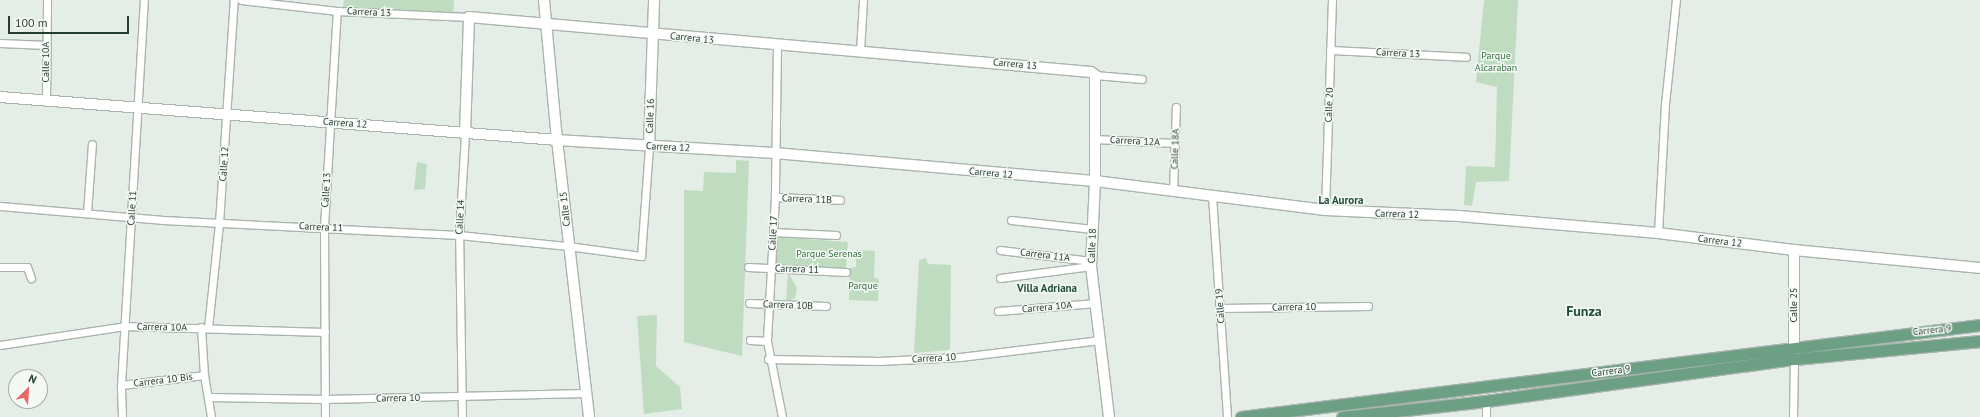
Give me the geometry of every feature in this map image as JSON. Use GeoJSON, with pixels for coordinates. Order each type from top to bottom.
{"type":"FeatureCollection","features":[{"type":"Feature","properties":{"kind":"main road","name":"Calle 15"},"geometry":{"type":"LineString","coordinates":[[544,0],[568,246],[589,417]]}},
{"type":"Feature","properties":{"kind":"main road","name":"Calle 16"},"geometry":{"type":"LineString","coordinates":[[649,146],[654,0]]}},
{"type":"Feature","properties":{"kind":"main road","name":"Carrera 13"},"geometry":{"type":"LineString","coordinates":[[469,17],[777,46],[860,51],[1039,67],[1091,72],[1095,75]]}},
{"type":"Feature","properties":{"kind":"main road","name":"Calle 14"},"geometry":{"type":"LineString","coordinates":[[464,133],[469,17]]}},
{"type":"Feature","properties":{"kind":"main road","name":"Calle 18"},"geometry":{"type":"LineString","coordinates":[[1095,75],[1095,182],[1091,264],[1109,417]]}},
{"type":"Feature","properties":{"kind":"main road","name":"Carrera 12"},"geometry":{"type":"LineString","coordinates":[[0,97],[136,109],[227,113],[557,140],[774,154],[1095,182],[1325,210],[1458,216],[1658,233],[1794,250],[1980,268]]}},
{"type":"Feature","properties":{"kind":"main road","name":"Calle 25"},"geometry":{"type":"LineString","coordinates":[[1794,250],[1794,359]]}},
{"type":"Feature","properties":{"kind":"main road","name":"Carrera 9"},"geometry":{"type":"LineString","coordinates":[[1242,417],[1980,325]]}},
{"type":"Feature","properties":{"kind":"main road","name":"Carrera 9"},"geometry":{"type":"LineString","coordinates":[[1342,417],[1402,414],[1486,401],[1794,359],[1980,341]]}},
{"type":"Feature","properties":{"kind":"street","name":"Calle 10A"},"geometry":{"type":"LineString","coordinates":[[46,100],[47,0]]}},
{"type":"Feature","properties":{"kind":"street","name":"Calle 11"},"geometry":{"type":"LineString","coordinates":[[122,417],[121,385],[132,217],[136,109],[144,0]]}},
{"type":"Feature","properties":{"kind":"street","name":"Calle 12"},"geometry":{"type":"LineString","coordinates":[[211,417],[209,397],[204,375],[204,327],[220,223],[234,0]]}},
{"type":"Feature","properties":{"kind":"street","name":"Carrera 13"},"geometry":{"type":"LineString","coordinates":[[241,0],[337,11],[469,17]]}},
{"type":"Feature","properties":{"kind":"street"},"geometry":{"type":"LineString","coordinates":[[860,51],[864,0]]}},
{"type":"Feature","properties":{"kind":"street","name":"Calle 20"},"geometry":{"type":"LineString","coordinates":[[1325,210],[1332,0]]}},
{"type":"Feature","properties":{"kind":"street"},"geometry":{"type":"LineString","coordinates":[[1658,233],[1665,104],[1676,0]]}},
{"type":"Feature","properties":{"kind":"street","name":"Calle 13"},"geometry":{"type":"LineString","coordinates":[[325,417],[324,227],[337,11]]}},
{"type":"Feature","properties":{"kind":"street"},"geometry":{"type":"LineString","coordinates":[[0,43],[46,45]]}},
{"type":"Feature","properties":{"kind":"street","name":"Calle 17"},"geometry":{"type":"LineString","coordinates":[[777,46],[774,154],[775,197],[767,341],[768,359],[782,417]]}},
{"type":"Feature","properties":{"kind":"street","name":"Carrera 13"},"geometry":{"type":"LineString","coordinates":[[1330,50],[1466,57]]}},
{"type":"Feature","properties":{"kind":"street","name":"Carrera 13"},"geometry":{"type":"LineString","coordinates":[[1095,75],[1142,79]]}},
{"type":"Feature","properties":{"kind":"street","name":"Calle 18A"},"geometry":{"type":"LineString","coordinates":[[1173,191],[1176,107]]}},
{"type":"Feature","properties":{"kind":"street","name":"Calle 14"},"geometry":{"type":"LineString","coordinates":[[462,417],[459,235],[464,133]]}},
{"type":"Feature","properties":{"kind":"street","name":"Carrera 12A"},"geometry":{"type":"LineString","coordinates":[[1094,139],[1175,143]]}},
{"type":"Feature","properties":{"kind":"street"},"geometry":{"type":"LineString","coordinates":[[87,213],[92,144]]}},
{"type":"Feature","properties":{"kind":"street","name":"Calle 16"},"geometry":{"type":"LineString","coordinates":[[641,256],[649,146]]}},
{"type":"Feature","properties":{"kind":"street","name":"Calle 19"},"geometry":{"type":"LineString","coordinates":[[1212,196],[1227,417]]}},
{"type":"Feature","properties":{"kind":"street","name":"Carrera 11B"},"geometry":{"type":"LineString","coordinates":[[775,197],[840,200]]}},
{"type":"Feature","properties":{"kind":"street","name":"Carrera 11"},"geometry":{"type":"LineString","coordinates":[[0,206],[220,223],[324,227],[459,235],[568,246],[641,256]]}},
{"type":"Feature","properties":{"kind":"street"},"geometry":{"type":"LineString","coordinates":[[1011,220],[1092,229]]}},
{"type":"Feature","properties":{"kind":"street"},"geometry":{"type":"LineString","coordinates":[[773,232],[836,235]]}},
{"type":"Feature","properties":{"kind":"street","name":"Carrera 11A"},"geometry":{"type":"LineString","coordinates":[[1000,250],[1091,264]]}},
{"type":"Feature","properties":{"kind":"street"},"geometry":{"type":"LineString","coordinates":[[1000,278],[1091,264]]}},
{"type":"Feature","properties":{"kind":"street"},"geometry":{"type":"LineString","coordinates":[[0,267],[26,267],[31,278]]}},
{"type":"Feature","properties":{"kind":"street","name":"Carrera 11"},"geometry":{"type":"LineString","coordinates":[[748,267],[846,272]]}},
{"type":"Feature","properties":{"kind":"street","name":"Carrera 10A"},"geometry":{"type":"LineString","coordinates":[[998,311],[1096,302]]}},
{"type":"Feature","properties":{"kind":"street","name":"Carrera 10B"},"geometry":{"type":"LineString","coordinates":[[749,303],[826,306]]}},
{"type":"Feature","properties":{"kind":"street","name":"Carrera 10"},"geometry":{"type":"LineString","coordinates":[[1220,308],[1368,306]]}},
{"type":"Feature","properties":{"kind":"street","name":"Carrera 10A"},"geometry":{"type":"LineString","coordinates":[[0,345],[125,326],[204,327],[325,332]]}},
{"type":"Feature","properties":{"kind":"street"},"geometry":{"type":"LineString","coordinates":[[750,340],[767,341]]}},
{"type":"Feature","properties":{"kind":"street","name":"Carrera 10"},"geometry":{"type":"LineString","coordinates":[[768,359],[879,361],[960,357],[1100,340]]}},
{"type":"Feature","properties":{"kind":"street"},"geometry":{"type":"LineString","coordinates":[[1793,417],[1794,359]]}},
{"type":"Feature","properties":{"kind":"street","name":"Carrera 10 Bis"},"geometry":{"type":"LineString","coordinates":[[121,385],[204,375]]}},
{"type":"Feature","properties":{"kind":"street","name":"Carrera 10"},"geometry":{"type":"LineString","coordinates":[[209,397],[325,399],[586,393]]}},
{"type":"Feature","properties":{"kind":"street"},"geometry":{"type":"LineString","coordinates":[[1486,401],[1486,417]]}},
{"type":"Feature","properties":{"kind":"green space"},"geometry":{"type":"Polygon","coordinates":[[[344,0],[454,0],[453,17],[343,7],[344,0]]]}},
{"type":"Feature","properties":{"kind":"green space","name":"Parque Alcaraban"},"geometry":{"type":"Polygon","coordinates":[[[1484,0],[1518,0],[1509,181],[1476,182],[1472,206],[1464,205],[1466,166],[1495,167],[1497,87],[1476,82],[1484,0]]]}},
{"type":"Feature","properties":{"kind":"green space"},"geometry":{"type":"Polygon","coordinates":[[[736,160],[749,161],[742,356],[684,342],[684,190],[703,191],[704,172],[736,173],[736,160]]]}},
{"type":"Feature","properties":{"kind":"green space"},"geometry":{"type":"Polygon","coordinates":[[[417,162],[427,164],[425,189],[414,190],[417,162]]]}},
{"type":"Feature","properties":{"kind":"green space","name":"Parque Serenas"},"geometry":{"type":"Polygon","coordinates":[[[777,237],[848,242],[846,269],[775,264],[777,237]]]}},
{"type":"Feature","properties":{"kind":"green space","name":"Parque"},"geometry":{"type":"Polygon","coordinates":[[[856,250],[875,251],[874,278],[879,279],[878,301],[849,300],[850,268],[856,267],[856,250]]]}},
{"type":"Feature","properties":{"kind":"green space"},"geometry":{"type":"Polygon","coordinates":[[[926,258],[928,264],[951,265],[950,350],[914,353],[919,260],[926,258]]]}},
{"type":"Feature","properties":{"kind":"green space"},"geometry":{"type":"Polygon","coordinates":[[[788,272],[797,288],[795,298],[786,302],[788,272]]]}},
{"type":"Feature","properties":{"kind":"green space"},"geometry":{"type":"Polygon","coordinates":[[[657,315],[656,366],[680,387],[682,409],[644,414],[637,316],[657,315]]]}},
{"type":"Feature","properties":{"kind":"district","name":"La Aurora"},"geometry":{"type":"Point","coordinates":[1341,200]}},
{"type":"Feature","properties":{"kind":"district","name":"Villa Adriana"},"geometry":{"type":"Point","coordinates":[1047,288]}},
{"type":"Feature","properties":{"kind":"district","name":"Funza"},"geometry":{"type":"Point","coordinates":[1584,311]}}]}
